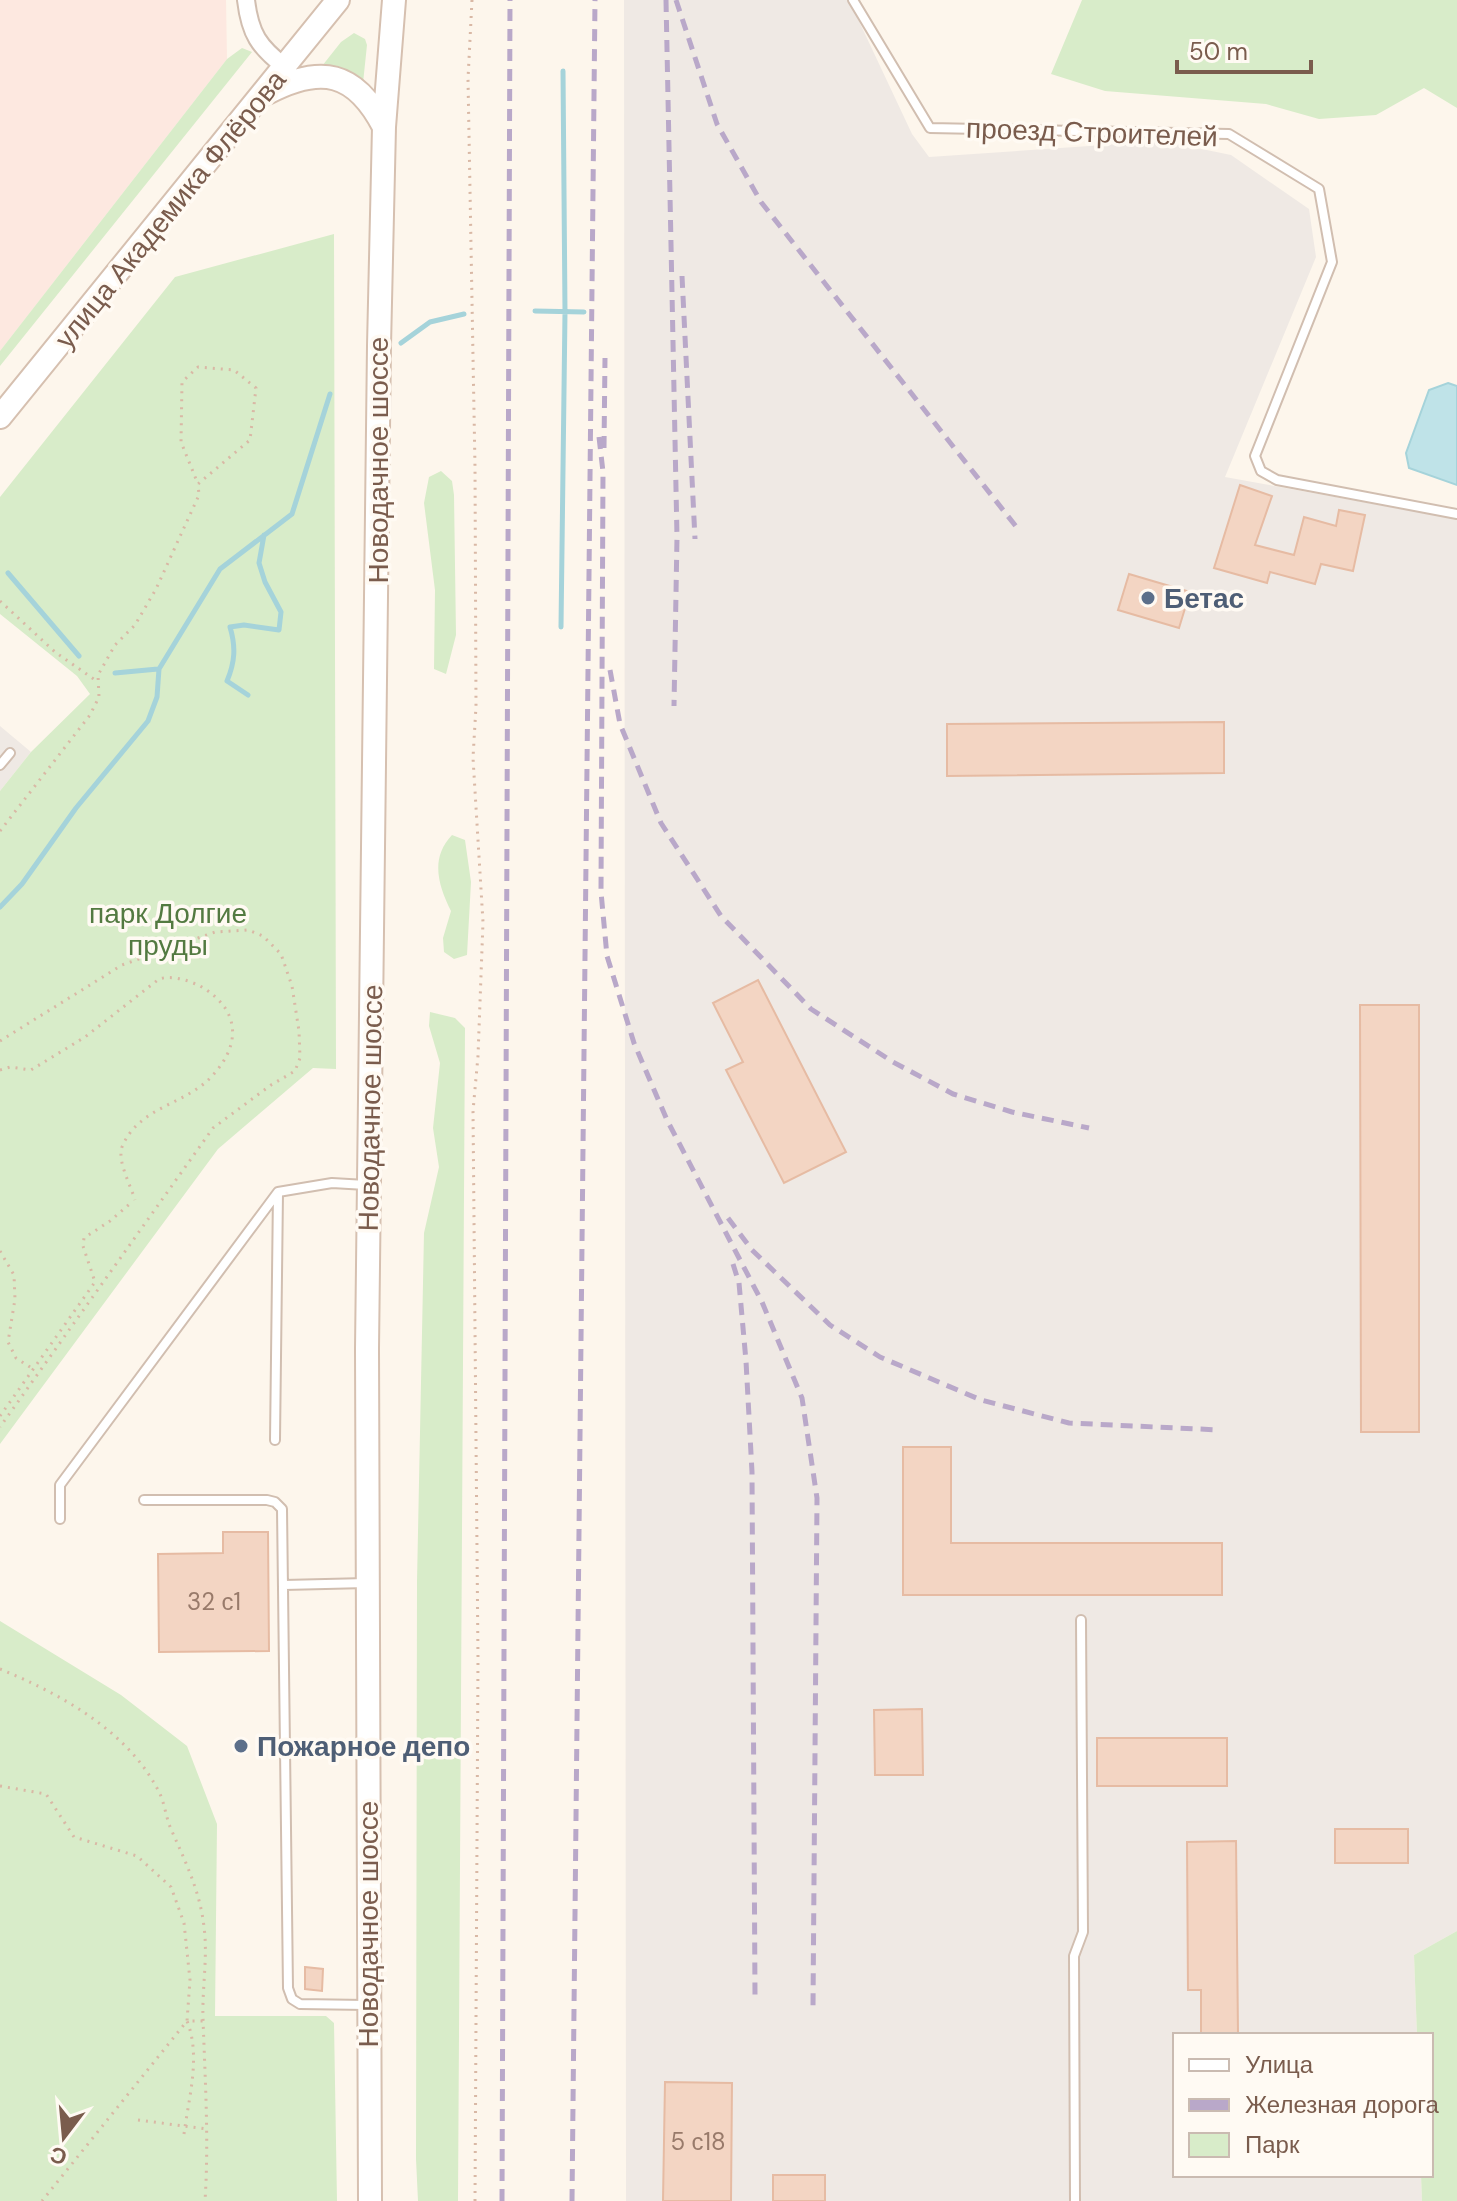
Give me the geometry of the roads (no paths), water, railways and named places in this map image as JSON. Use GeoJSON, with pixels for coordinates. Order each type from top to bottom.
{"type":"FeatureCollection","features":[{"type":"Feature","properties":{"kind":"street"},"geometry":{"type":"LineString","coordinates":[[246,0],[250,23],[261,48],[285,67]]}},
{"type":"Feature","properties":{"kind":"street","name":"улица Академика Флёрова"},"geometry":{"type":"LineString","coordinates":[[0,417],[338,0]]}},
{"type":"Feature","properties":{"kind":"street","name":"Новодачное шоссе"},"geometry":{"type":"LineString","coordinates":[[370,2201],[369,1186],[388,4]]}},
{"type":"Feature","properties":{"kind":"street"},"geometry":{"type":"LineString","coordinates":[[262,95],[303,77],[323,75],[353,87],[375,109],[384,127]]}},
{"type":"Feature","properties":{"kind":"lane","name":"проезд Строителей"},"geometry":{"type":"LineString","coordinates":[[853,0],[930,128],[1229,134],[1319,189],[1332,262],[1255,456],[1261,471],[1277,480],[1457,514]]}},
{"type":"Feature","properties":{"kind":"lane"},"geometry":{"type":"LineString","coordinates":[[0,765],[10,753]]}},
{"type":"Feature","properties":{"kind":"lane"},"geometry":{"type":"LineString","coordinates":[[60,1519],[60,1485],[278,1192],[332,1183],[369,1186]]}},
{"type":"Feature","properties":{"kind":"lane"},"geometry":{"type":"LineString","coordinates":[[275,1440],[278,1192]]}},
{"type":"Feature","properties":{"kind":"lane"},"geometry":{"type":"LineString","coordinates":[[144,1500],[267,1500],[275,1502],[282,1509],[288,1988],[292,1999],[300,2004],[368,2005]]}},
{"type":"Feature","properties":{"kind":"lane"},"geometry":{"type":"LineString","coordinates":[[284,1585],[368,1583]]}},
{"type":"Feature","properties":{"kind":"lane"},"geometry":{"type":"LineString","coordinates":[[1075,2201],[1074,1956],[1083,1932],[1081,1620]]}},
{"type":"Feature","properties":{"kind":"water"},"geometry":{"type":"Polygon","coordinates":[[[1448,383],[1457,386],[1457,485],[1409,468],[1406,453],[1429,390],[1448,383]]]}},
{"type":"Feature","properties":{"kind":"waterway"},"geometry":{"type":"LineString","coordinates":[[561,627],[565,312],[563,71]]}},
{"type":"Feature","properties":{"kind":"waterway"},"geometry":{"type":"LineString","coordinates":[[535,311],[584,312]]}},
{"type":"Feature","properties":{"kind":"waterway"},"geometry":{"type":"LineString","coordinates":[[401,343],[430,322],[464,314]]}},
{"type":"Feature","properties":{"kind":"waterway"},"geometry":{"type":"LineString","coordinates":[[0,907],[22,884],[76,808],[148,721],[157,697],[159,669],[220,569],[292,514],[330,394]]}},
{"type":"Feature","properties":{"kind":"waterway"},"geometry":{"type":"LineString","coordinates":[[248,695],[227,681],[234,654],[230,627],[244,625],[279,630],[281,612],[259,563],[264,535]]}},
{"type":"Feature","properties":{"kind":"waterway"},"geometry":{"type":"LineString","coordinates":[[8,573],[79,656]]}},
{"type":"Feature","properties":{"kind":"waterway"},"geometry":{"type":"LineString","coordinates":[[115,673],[158,669]]}},
{"type":"Feature","properties":{"kind":"railway"},"geometry":{"type":"LineString","coordinates":[[502,2201],[510,0]]}},
{"type":"Feature","properties":{"kind":"railway"},"geometry":{"type":"LineString","coordinates":[[572,2201],[595,0]]}},
{"type":"Feature","properties":{"kind":"railway"},"geometry":{"type":"LineString","coordinates":[[666,0],[677,537],[674,706]]}},
{"type":"Feature","properties":{"kind":"railway"},"geometry":{"type":"LineString","coordinates":[[676,0],[717,124],[761,202],[1018,529]]}},
{"type":"Feature","properties":{"kind":"railway"},"geometry":{"type":"LineString","coordinates":[[682,276],[695,539]]}},
{"type":"Feature","properties":{"kind":"railway"},"geometry":{"type":"LineString","coordinates":[[604,448],[605,358]]}},
{"type":"Feature","properties":{"kind":"railway"},"geometry":{"type":"LineString","coordinates":[[599,437],[603,472],[601,892],[607,956],[634,1043],[667,1120],[762,1302],[802,1398],[817,1498],[813,2007]]}},
{"type":"Feature","properties":{"kind":"railway"},"geometry":{"type":"LineString","coordinates":[[610,670],[620,724],[661,823],[721,916],[811,1009],[893,1062],[953,1094],[1012,1112],[1089,1128]]}},
{"type":"Feature","properties":{"kind":"railway"},"geometry":{"type":"LineString","coordinates":[[728,1218],[752,1250],[830,1325],[880,1357],[981,1400],[1069,1423],[1220,1430]]}},
{"type":"Feature","properties":{"kind":"railway"},"geometry":{"type":"LineString","coordinates":[[733,1264],[739,1283],[752,1472],[755,1996]]}},
{"type":"Feature","properties":{"kind":"place","name":"Бетас"},"geometry":{"type":"Point","coordinates":[1148,598]}},
{"type":"Feature","properties":{"kind":"place","name":"Пожарное депо"},"geometry":{"type":"Point","coordinates":[241,1746]}},
{"type":"Feature","properties":{"kind":"park label","name":"парк Долгие пруды"},"geometry":{"type":"Point","coordinates":[168,929]}}]}
